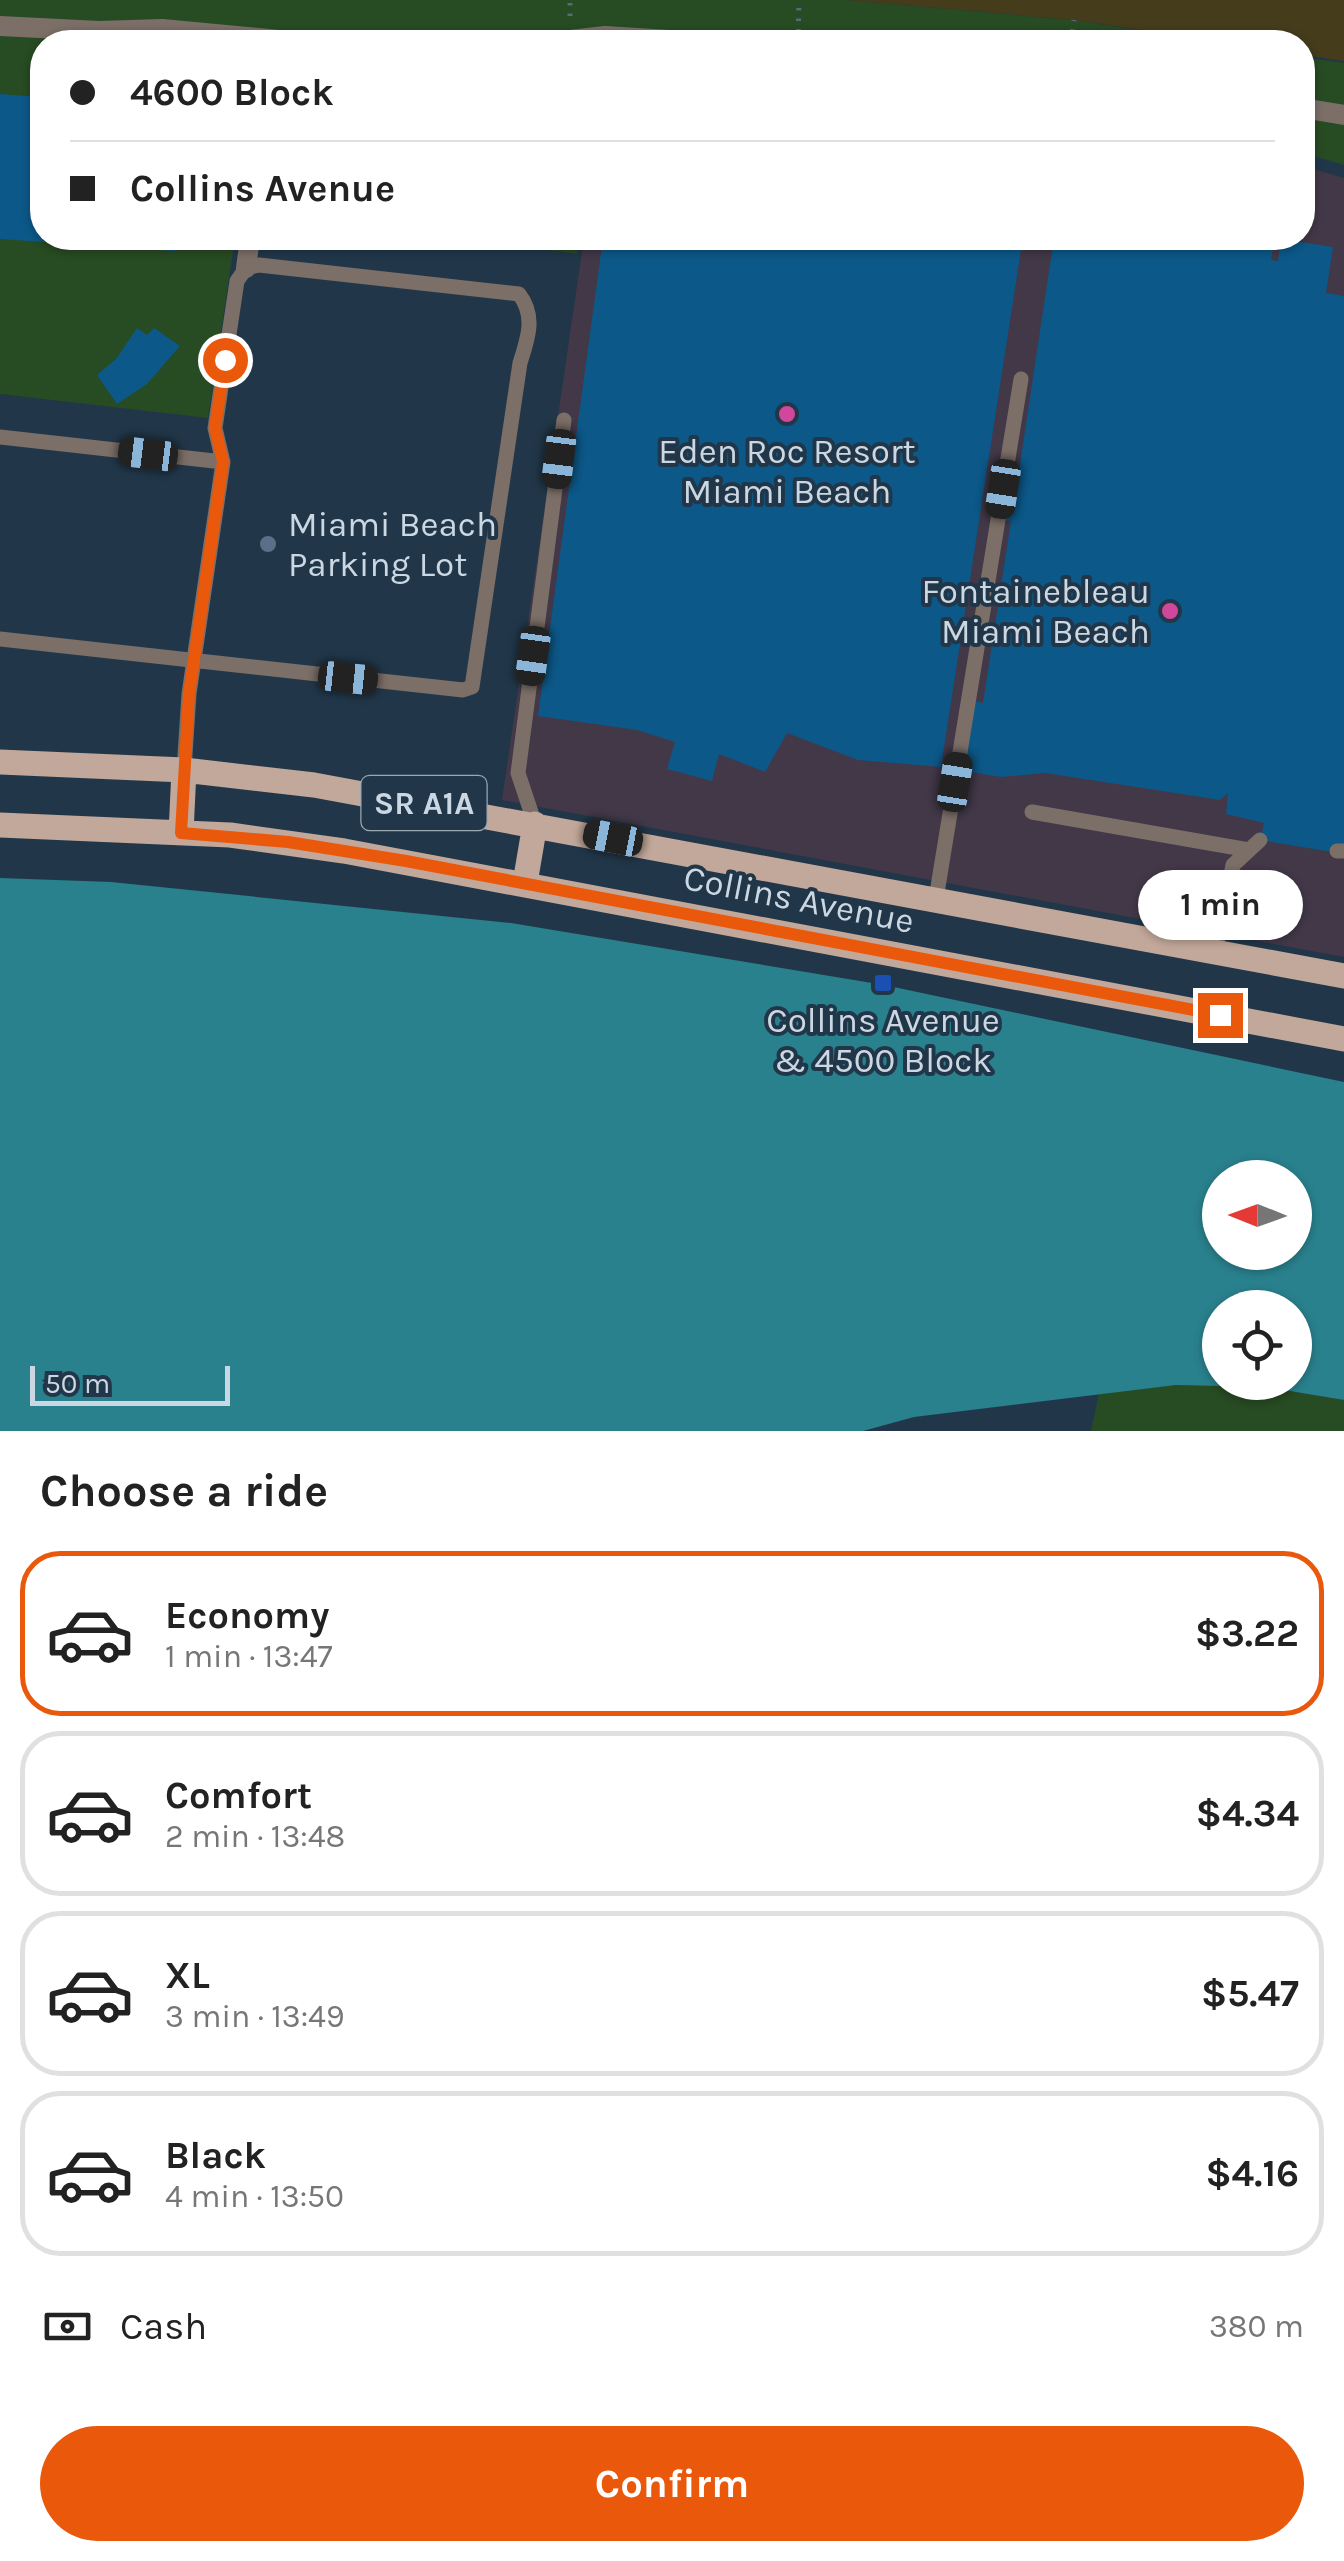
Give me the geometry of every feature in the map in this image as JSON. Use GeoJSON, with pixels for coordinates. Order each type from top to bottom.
{"type":"FeatureCollection","features":[{"type":"Feature","properties":{"kind":"main road","name":"Collins Avenue"},"geometry":{"type":"LineString","coordinates":[[0,762],[184,770],[314,784],[1344,976]]}},
{"type":"Feature","properties":{"kind":"main road"},"geometry":{"type":"LineString","coordinates":[[181,833],[184,770]]}},
{"type":"Feature","properties":{"kind":"main road","name":"Collins Avenue"},"geometry":{"type":"LineString","coordinates":[[0,824],[230,836],[344,850],[1344,1039]]}},
{"type":"Feature","properties":{"kind":"main road"},"geometry":{"type":"LineString","coordinates":[[525,883],[535,824]]}},
{"type":"Feature","properties":{"kind":"street"},"geometry":{"type":"LineString","coordinates":[[0,26],[79,30]]}},
{"type":"Feature","properties":{"kind":"street"},"geometry":{"type":"LineString","coordinates":[[130,30],[169,30]]}},
{"type":"Feature","properties":{"kind":"street"},"geometry":{"type":"LineString","coordinates":[[1315,110],[1344,115]]}},
{"type":"Feature","properties":{"kind":"street"},"geometry":{"type":"LineString","coordinates":[[246,268],[248,250]]}},
{"type":"Feature","properties":{"kind":"lane"},"geometry":{"type":"LineString","coordinates":[[0,639],[194,662],[463,690],[472,687],[520,363],[530,320],[528,306],[519,294],[260,264],[246,268],[238,281],[215,428],[223,462],[194,662],[184,770]]}},
{"type":"Feature","properties":{"kind":"lane"},"geometry":{"type":"LineString","coordinates":[[936,899],[1021,379]]}},
{"type":"Feature","properties":{"kind":"lane"},"geometry":{"type":"LineString","coordinates":[[535,824],[518,773],[564,420]]}},
{"type":"Feature","properties":{"kind":"lane"},"geometry":{"type":"LineString","coordinates":[[0,437],[223,462]]}},
{"type":"Feature","properties":{"kind":"lane"},"geometry":{"type":"LineString","coordinates":[[1032,812],[1254,845],[1233,864],[1215,951]]}},
{"type":"Feature","properties":{"kind":"path"},"geometry":{"type":"LineString","coordinates":[[798,30],[799,0]]}},
{"type":"Feature","properties":{"kind":"path"},"geometry":{"type":"LineString","coordinates":[[1073,30],[1074,20]]}},
{"type":"Feature","properties":{"kind":"shaded area"},"geometry":{"type":"Polygon","coordinates":[[[0,0],[847,0],[1074,20],[1138,30],[30,30],[30,250],[233,250],[208,418],[0,394],[0,0]]]}},
{"type":"Feature","properties":{"kind":"shaded area"},"geometry":{"type":"Polygon","coordinates":[[[1315,59],[1344,63],[1344,165],[1315,157],[1315,59]]]}},
{"type":"Feature","properties":{"kind":"shaded area"},"geometry":{"type":"Polygon","coordinates":[[[1315,170],[1344,178],[1344,957],[502,800],[582,250],[1315,250],[1315,170]]]}},
{"type":"Feature","properties":{"kind":"shaded area"},"geometry":{"type":"Polygon","coordinates":[[[0,878],[111,882],[511,923],[884,985],[1344,1082],[1344,1400],[1312,1395],[1312,1290],[1202,1290],[1202,1386],[1176,1385],[914,1417],[863,1431],[0,1431],[0,878]]]}},
{"type":"Feature","properties":{"kind":"shaded area"},"geometry":{"type":"Polygon","coordinates":[[[1176,1385],[1202,1386],[1202,1400],[1312,1400],[1312,1395],[1344,1400],[1344,1431],[1091,1431],[1099,1393],[1176,1385]]]}},
{"type":"Feature","properties":{"kind":"sand"},"geometry":{"type":"Polygon","coordinates":[[[847,0],[1344,0],[1344,61],[1315,57],[1315,30],[1141,30],[1074,20],[847,0]]]}},
{"type":"Feature","properties":{"kind":"building"},"geometry":{"type":"Polygon","coordinates":[[[0,94],[30,96],[30,241],[0,239],[0,94]]]}},
{"type":"Feature","properties":{"kind":"building","name":"Fontainebleau Miami Beach"},"geometry":{"type":"Polygon","coordinates":[[[1315,244],[1333,247],[1326,293],[1344,296],[1344,849],[1326,851],[1260,840],[1264,823],[1226,814],[1228,793],[1220,800],[1045,773],[1001,777],[964,771],[975,701],[983,703],[1011,521],[1002,520],[1005,502],[1014,504],[1052,250],[1273,250],[1271,260],[1278,261],[1280,250],[1315,250],[1315,244]]]}},
{"type":"Feature","properties":{"kind":"building","name":"Eden Roc Resort Miami Beach"},"geometry":{"type":"Polygon","coordinates":[[[601,250],[1021,250],[941,767],[858,760],[787,733],[765,772],[719,754],[712,781],[667,769],[675,742],[637,730],[538,716],[601,250]]]}},
{"type":"Feature","properties":{"kind":"building"},"geometry":{"type":"Polygon","coordinates":[[[137,328],[147,335],[154,328],[180,346],[147,384],[117,404],[97,375],[116,359],[137,328]]]}},
{"type":"Feature","properties":{"kind":"place","name":"Eden Roc Resort Miami Beach"},"geometry":{"type":"Point","coordinates":[787,414]}},
{"type":"Feature","properties":{"kind":"place","name":"Miami Beach Parking Lot"},"geometry":{"type":"Point","coordinates":[268,544]}},
{"type":"Feature","properties":{"kind":"place","name":"Fontainebleau Miami Beach"},"geometry":{"type":"Point","coordinates":[1170,611]}},
{"type":"Feature","properties":{"kind":"place","name":"Collins Avenue & 4500 Block"},"geometry":{"type":"Point","coordinates":[883,983]}},
{"type":"Feature","properties":{"kind":"route"},"geometry":{"type":"LineString","coordinates":[[225,360],[215,428],[223,462],[189,694],[181,833],[344,850],[1220,1015]]}}]}
